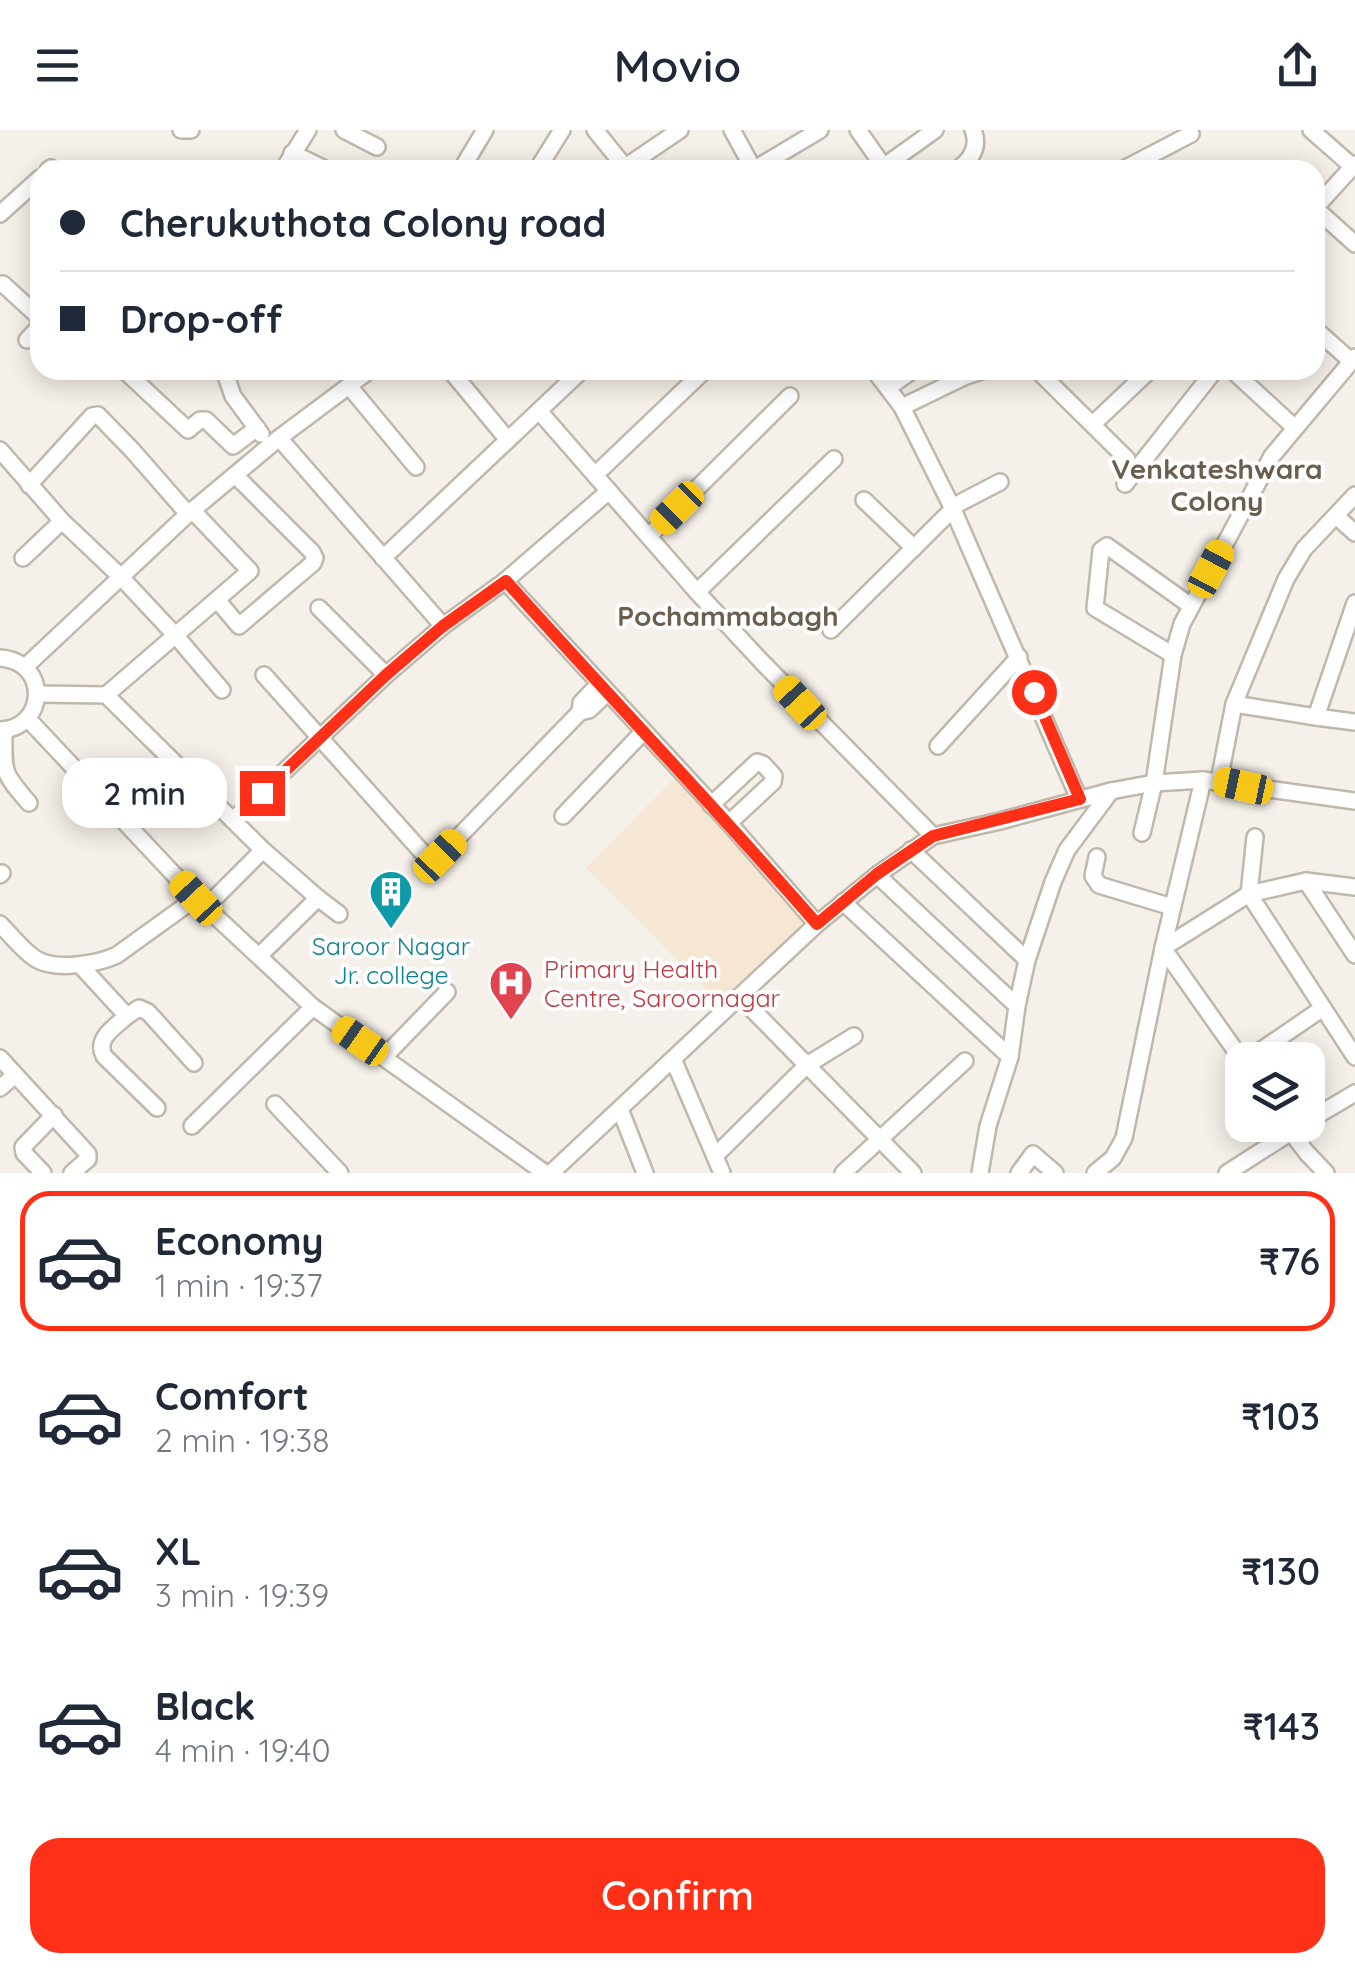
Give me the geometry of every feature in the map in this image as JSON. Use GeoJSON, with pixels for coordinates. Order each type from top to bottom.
{"type":"FeatureCollection","features":[{"type":"Feature","properties":{"kind":"street"},"geometry":{"type":"LineString","coordinates":[[181,130],[191,130]]}},
{"type":"Feature","properties":{"kind":"street"},"geometry":{"type":"LineString","coordinates":[[288,160],[308,130]]}},
{"type":"Feature","properties":{"kind":"street"},"geometry":{"type":"LineString","coordinates":[[344,130],[377,148]]}},
{"type":"Feature","properties":{"kind":"street"},"geometry":{"type":"LineString","coordinates":[[467,160],[483,130]]}},
{"type":"Feature","properties":{"kind":"street"},"geometry":{"type":"LineString","coordinates":[[543,160],[562,130]]}},
{"type":"Feature","properties":{"kind":"street"},"geometry":{"type":"LineString","coordinates":[[595,130],[617,160]]}},
{"type":"Feature","properties":{"kind":"street"},"geometry":{"type":"LineString","coordinates":[[636,160],[680,130]]}},
{"type":"Feature","properties":{"kind":"street"},"geometry":{"type":"LineString","coordinates":[[732,130],[748,160]]}},
{"type":"Feature","properties":{"kind":"street"},"geometry":{"type":"LineString","coordinates":[[770,160],[820,130]]}},
{"type":"Feature","properties":{"kind":"street"},"geometry":{"type":"LineString","coordinates":[[858,130],[877,160]]}},
{"type":"Feature","properties":{"kind":"street"},"geometry":{"type":"LineString","coordinates":[[895,160],[935,130]]}},
{"type":"Feature","properties":{"kind":"street"},"geometry":{"type":"LineString","coordinates":[[967,160],[977,140],[973,130]]}},
{"type":"Feature","properties":{"kind":"street"},"geometry":{"type":"LineString","coordinates":[[1141,160],[1191,134],[1188,130]]}},
{"type":"Feature","properties":{"kind":"street"},"geometry":{"type":"LineString","coordinates":[[1311,130],[1354,165],[1325,197]]}},
{"type":"Feature","properties":{"kind":"street"},"geometry":{"type":"LineString","coordinates":[[292,153],[306,160]]}},
{"type":"Feature","properties":{"kind":"street"},"geometry":{"type":"LineString","coordinates":[[0,214],[30,187]]}},
{"type":"Feature","properties":{"kind":"street"},"geometry":{"type":"LineString","coordinates":[[1325,217],[1355,244]]}},
{"type":"Feature","properties":{"kind":"street"},"geometry":{"type":"LineString","coordinates":[[3,284],[30,312]]}},
{"type":"Feature","properties":{"kind":"street"},"geometry":{"type":"LineString","coordinates":[[1142,833],[1154,783],[1173,655],[1182,624],[1272,456],[1353,359],[1325,337]]}},
{"type":"Feature","properties":{"kind":"street"},"geometry":{"type":"LineString","coordinates":[[134,380],[183,427],[188,430],[206,420],[250,462]]}},
{"type":"Feature","properties":{"kind":"street"},"geometry":{"type":"LineString","coordinates":[[227,380],[232,396],[256,428],[274,442],[443,626]]}},
{"type":"Feature","properties":{"kind":"street"},"geometry":{"type":"LineString","coordinates":[[26,667],[190,512],[357,380]]}},
{"type":"Feature","properties":{"kind":"street"},"geometry":{"type":"LineString","coordinates":[[458,380],[508,440]]}},
{"type":"Feature","properties":{"kind":"street"},"geometry":{"type":"LineString","coordinates":[[383,558],[571,380]]}},
{"type":"Feature","properties":{"kind":"street"},"geometry":{"type":"LineString","coordinates":[[595,475],[682,380]]}},
{"type":"Feature","properties":{"kind":"street"},"geometry":{"type":"LineString","coordinates":[[882,380],[902,407],[953,508],[1080,799]]}},
{"type":"Feature","properties":{"kind":"street"},"geometry":{"type":"LineString","coordinates":[[888,388],[899,380]]}},
{"type":"Feature","properties":{"kind":"street"},"geometry":{"type":"LineString","coordinates":[[902,407],[960,380]]}},
{"type":"Feature","properties":{"kind":"street"},"geometry":{"type":"LineString","coordinates":[[1052,380],[1127,459]]}},
{"type":"Feature","properties":{"kind":"street"},"geometry":{"type":"LineString","coordinates":[[1092,424],[1139,380]]}},
{"type":"Feature","properties":{"kind":"street"},"geometry":{"type":"LineString","coordinates":[[1125,484],[1207,380]]}},
{"type":"Feature","properties":{"kind":"street"},"geometry":{"type":"LineString","coordinates":[[1243,380],[1295,428]]}},
{"type":"Feature","properties":{"kind":"street"},"geometry":{"type":"LineString","coordinates":[[349,386],[416,467]]}},
{"type":"Feature","properties":{"kind":"street"},"geometry":{"type":"LineString","coordinates":[[648,536],[790,396]]}},
{"type":"Feature","properties":{"kind":"street"},"geometry":{"type":"LineString","coordinates":[[539,410],[697,592],[800,703],[933,836]]}},
{"type":"Feature","properties":{"kind":"street"},"geometry":{"type":"LineString","coordinates":[[30,486],[92,416],[98,415],[250,570],[106,694],[38,694]]}},
{"type":"Feature","properties":{"kind":"street"},"geometry":{"type":"LineString","coordinates":[[233,446],[256,428]]}},
{"type":"Feature","properties":{"kind":"street"},"geometry":{"type":"LineString","coordinates":[[1,452],[62,521],[176,636],[222,690]]}},
{"type":"Feature","properties":{"kind":"street"},"geometry":{"type":"LineString","coordinates":[[697,592],[834,459]]}},
{"type":"Feature","properties":{"kind":"street"},"geometry":{"type":"LineString","coordinates":[[218,600],[239,626],[315,558],[235,474]]}},
{"type":"Feature","properties":{"kind":"street"},"geometry":{"type":"LineString","coordinates":[[831,630],[953,508],[1000,482]]}},
{"type":"Feature","properties":{"kind":"street"},"geometry":{"type":"LineString","coordinates":[[233,820],[386,675],[443,626],[506,581],[609,491]]}},
{"type":"Feature","properties":{"kind":"street"},"geometry":{"type":"LineString","coordinates":[[1095,1173],[1113,1158],[1124,1138],[1172,906],[1234,704],[1286,579],[1304,549],[1355,495]]}},
{"type":"Feature","properties":{"kind":"street"},"geometry":{"type":"LineString","coordinates":[[864,500],[914,548]]}},
{"type":"Feature","properties":{"kind":"street"},"geometry":{"type":"LineString","coordinates":[[1336,516],[1355,533]]}},
{"type":"Feature","properties":{"kind":"street"},"geometry":{"type":"LineString","coordinates":[[23,558],[62,521]]}},
{"type":"Feature","properties":{"kind":"street"},"geometry":{"type":"LineString","coordinates":[[1104,532],[1194,602]]}},
{"type":"Feature","properties":{"kind":"street"},"geometry":{"type":"LineString","coordinates":[[1173,655],[1095,608],[1101,550],[1106,546],[1194,602]]}},
{"type":"Feature","properties":{"kind":"street"},"geometry":{"type":"LineString","coordinates":[[506,581],[817,924]]}},
{"type":"Feature","properties":{"kind":"street"},"geometry":{"type":"LineString","coordinates":[[1316,717],[1355,603]]}},
{"type":"Feature","properties":{"kind":"street"},"geometry":{"type":"LineString","coordinates":[[319,608],[386,675]]}},
{"type":"Feature","properties":{"kind":"street"},"geometry":{"type":"LineString","coordinates":[[938,746],[1019,656]]}},
{"type":"Feature","properties":{"kind":"street"},"geometry":{"type":"LineString","coordinates":[[0,658],[26,667],[38,694],[28,719],[2,730],[6,777],[29,803]]}},
{"type":"Feature","properties":{"kind":"street"},"geometry":{"type":"LineString","coordinates":[[264,675],[430,861],[440,856],[580,712],[581,702],[603,688]]}},
{"type":"Feature","properties":{"kind":"street"},"geometry":{"type":"LineString","coordinates":[[106,694],[262,850],[339,914]]}},
{"type":"Feature","properties":{"kind":"street"},"geometry":{"type":"LineString","coordinates":[[1234,704],[1355,722]]}},
{"type":"Feature","properties":{"kind":"street"},"geometry":{"type":"LineString","coordinates":[[28,719],[201,902],[313,1007],[548,1173],[817,924],[877,874],[933,836],[1111,790],[1154,783],[1211,780],[1355,800]]}},
{"type":"Feature","properties":{"kind":"street"},"geometry":{"type":"LineString","coordinates":[[563,816],[643,732]]}},
{"type":"Feature","properties":{"kind":"street"},"geometry":{"type":"LineString","coordinates":[[711,805],[756,762],[763,764],[774,782],[729,823]]}},
{"type":"Feature","properties":{"kind":"street"},"geometry":{"type":"LineString","coordinates":[[980,1173],[988,1126],[1010,1058],[1027,960],[1053,882],[1068,850],[1111,790]]}},
{"type":"Feature","properties":{"kind":"street"},"geometry":{"type":"LineString","coordinates":[[1254,838],[1249,894],[1355,1058]]}},
{"type":"Feature","properties":{"kind":"street"},"geometry":{"type":"LineString","coordinates":[[0,924],[36,959],[48,964],[104,961],[201,902],[262,850]]}},
{"type":"Feature","properties":{"kind":"street"},"geometry":{"type":"LineString","coordinates":[[912,850],[1027,960]]}},
{"type":"Feature","properties":{"kind":"street"},"geometry":{"type":"LineString","coordinates":[[1096,857],[1093,876],[1099,885],[1172,906]]}},
{"type":"Feature","properties":{"kind":"street"},"geometry":{"type":"LineString","coordinates":[[877,874],[1017,1006]]}},
{"type":"Feature","properties":{"kind":"street"},"geometry":{"type":"LineString","coordinates":[[1163,948],[1249,894],[1306,882],[1355,887]]}},
{"type":"Feature","properties":{"kind":"street"},"geometry":{"type":"LineString","coordinates":[[1306,882],[1355,955]]}},
{"type":"Feature","properties":{"kind":"street"},"geometry":{"type":"LineString","coordinates":[[259,956],[318,898]]}},
{"type":"Feature","properties":{"kind":"street"},"geometry":{"type":"LineString","coordinates":[[843,902],[1010,1058]]}},
{"type":"Feature","properties":{"kind":"street"},"geometry":{"type":"LineString","coordinates":[[1163,948],[1232,1042]]}},
{"type":"Feature","properties":{"kind":"street"},"geometry":{"type":"LineString","coordinates":[[80,965],[127,1016]]}},
{"type":"Feature","properties":{"kind":"street"},"geometry":{"type":"LineString","coordinates":[[384,1058],[447,992]]}},
{"type":"Feature","properties":{"kind":"street"},"geometry":{"type":"LineString","coordinates":[[740,996],[913,1173]]}},
{"type":"Feature","properties":{"kind":"street"},"geometry":{"type":"LineString","coordinates":[[192,1126],[313,1007]]}},
{"type":"Feature","properties":{"kind":"street"},"geometry":{"type":"LineString","coordinates":[[157,1108],[104,1056],[102,1040],[140,1008],[194,1063]]}},
{"type":"Feature","properties":{"kind":"street"},"geometry":{"type":"LineString","coordinates":[[1272,1042],[1323,1008]]}},
{"type":"Feature","properties":{"kind":"street"},"geometry":{"type":"LineString","coordinates":[[715,1156],[807,1065],[854,1036]]}},
{"type":"Feature","properties":{"kind":"street"},"geometry":{"type":"LineString","coordinates":[[0,1058],[88,1154],[81,1170]]}},
{"type":"Feature","properties":{"kind":"street"},"geometry":{"type":"LineString","coordinates":[[673,1059],[722,1173]]}},
{"type":"Feature","properties":{"kind":"street"},"geometry":{"type":"LineString","coordinates":[[843,1173],[965,1061]]}},
{"type":"Feature","properties":{"kind":"street"},"geometry":{"type":"LineString","coordinates":[[0,1088],[15,1074]]}},
{"type":"Feature","properties":{"kind":"street"},"geometry":{"type":"LineString","coordinates":[[1325,1110],[1355,1093]]}},
{"type":"Feature","properties":{"kind":"street"},"geometry":{"type":"LineString","coordinates":[[275,1104],[340,1173]]}},
{"type":"Feature","properties":{"kind":"street"},"geometry":{"type":"LineString","coordinates":[[620,1109],[645,1173]]}},
{"type":"Feature","properties":{"kind":"street"},"geometry":{"type":"LineString","coordinates":[[43,1173],[23,1147],[54,1115]]}},
{"type":"Feature","properties":{"kind":"street"},"geometry":{"type":"LineString","coordinates":[[1227,1173],[1273,1142]]}},
{"type":"Feature","properties":{"kind":"street"},"geometry":{"type":"LineString","coordinates":[[1306,1142],[1326,1173]]}},
{"type":"Feature","properties":{"kind":"street"},"geometry":{"type":"LineString","coordinates":[[1019,1173],[1033,1154],[1055,1173]]}},
{"type":"Feature","properties":{"kind":"shaded area"},"geometry":{"type":"Polygon","coordinates":[[[676,777],[807,921],[792,939],[719,1002],[586,868],[676,777]]]}},
{"type":"Feature","properties":{"kind":"place","name":"Saroor Nagar Jr. college"},"geometry":{"type":"Point","coordinates":[391,930]}},
{"type":"Feature","properties":{"kind":"place","name":"Primary Health Centre, Saroornagar"},"geometry":{"type":"Point","coordinates":[511,1021]}},
{"type":"Feature","properties":{"kind":"district","name":"Venkateshwara Colony"},"geometry":{"type":"Point","coordinates":[1217,485]}},
{"type":"Feature","properties":{"kind":"district","name":"Pochammabagh"},"geometry":{"type":"Point","coordinates":[728,616]}},
{"type":"Feature","properties":{"kind":"route"},"geometry":{"type":"LineString","coordinates":[[262,793],[386,675],[443,626],[506,581],[817,924],[877,874],[933,836],[1080,799],[1034,692]]}}]}
